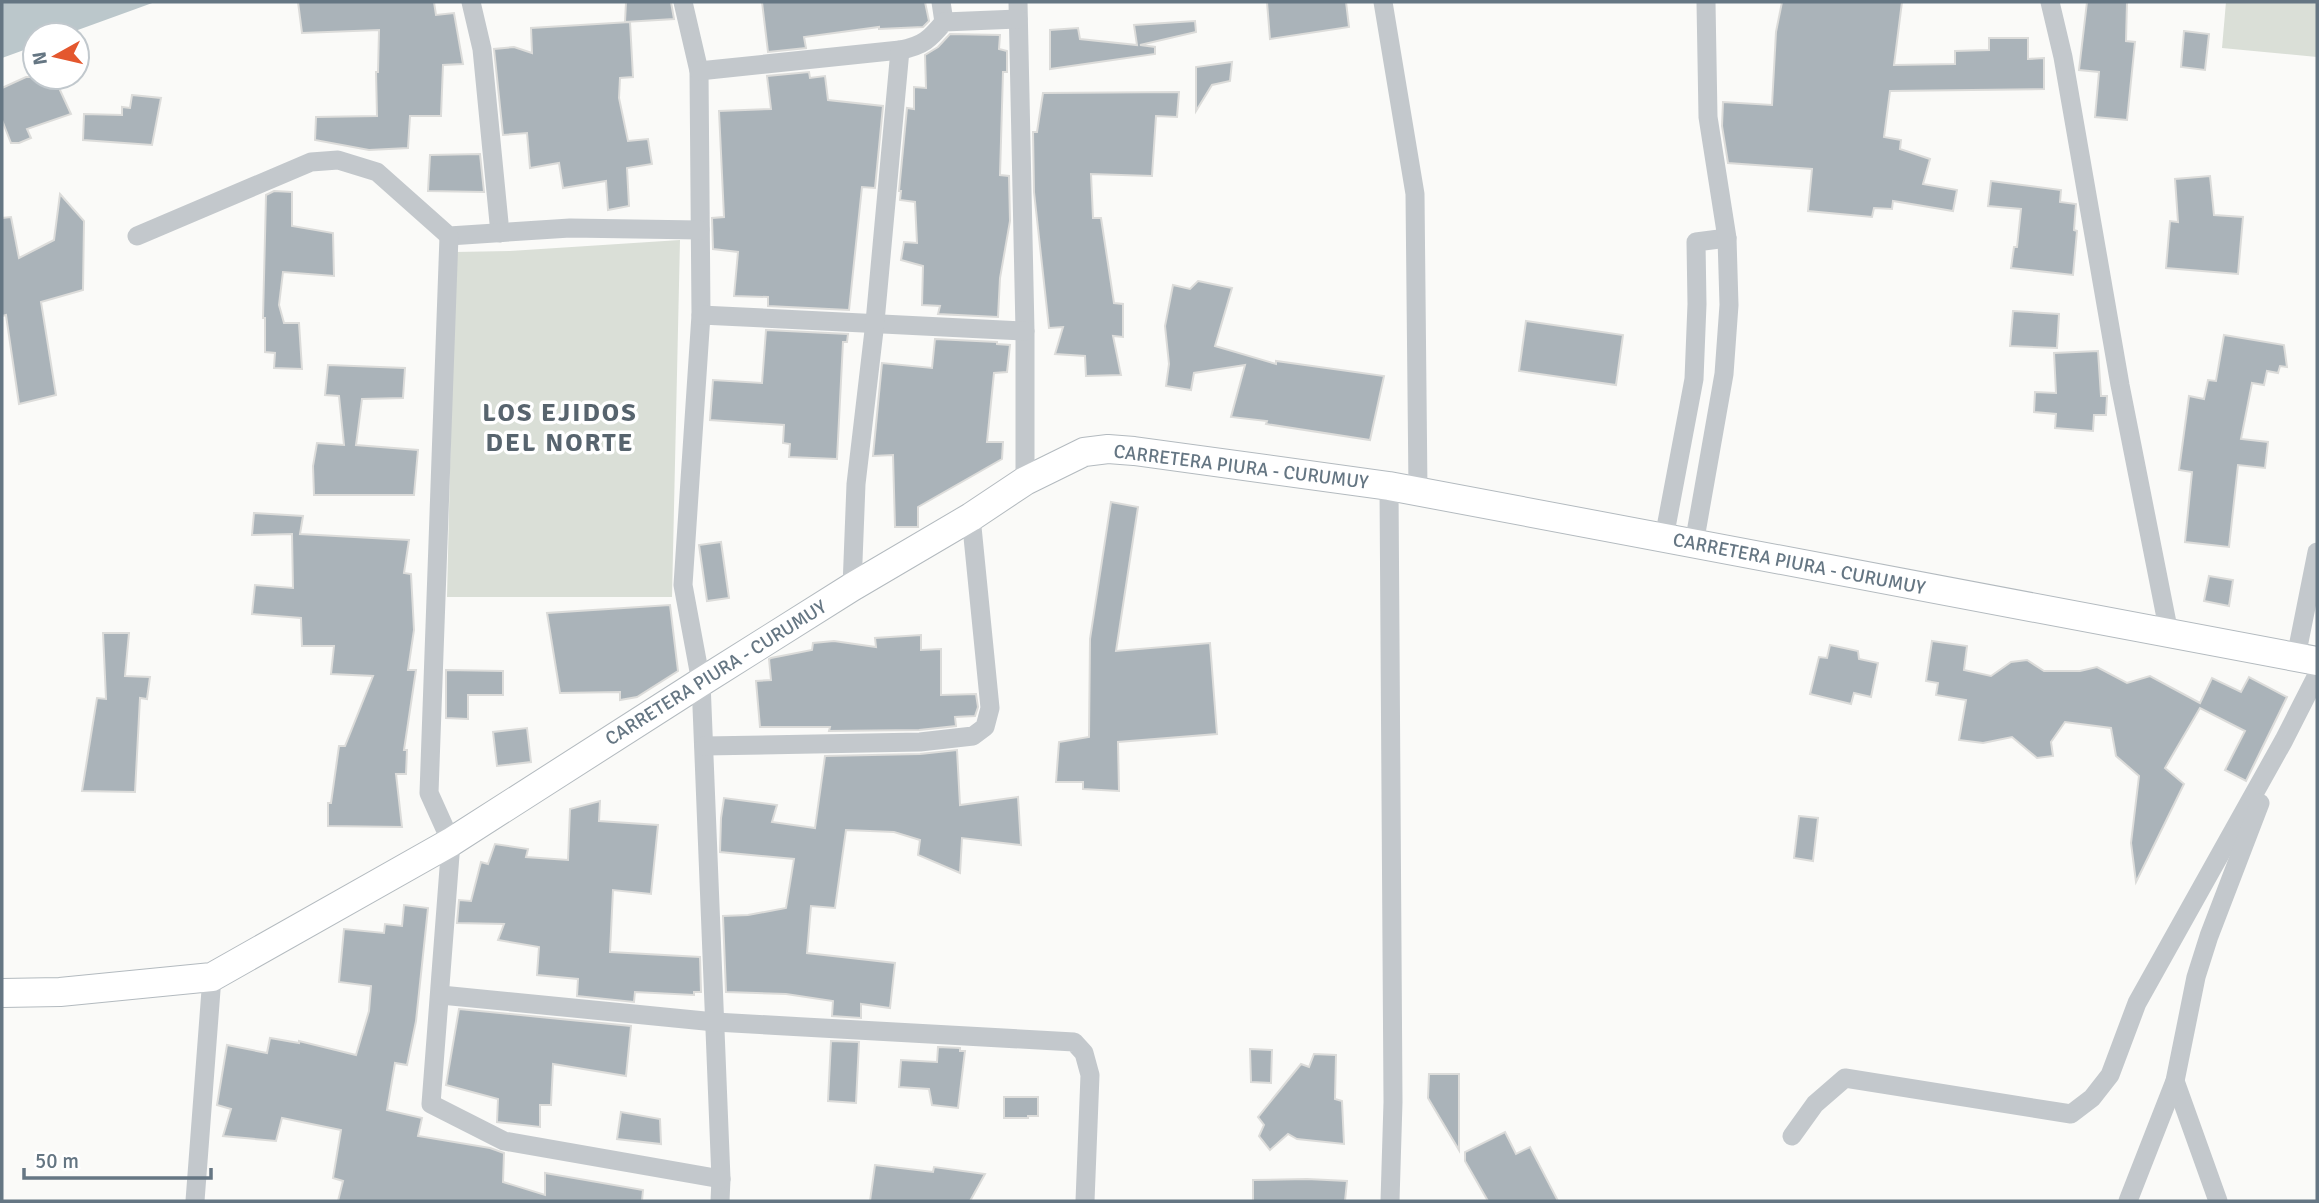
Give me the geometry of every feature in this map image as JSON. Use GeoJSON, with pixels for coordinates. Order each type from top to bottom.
{"type":"FeatureCollection","features":[{"type":"Feature","properties":{"kind":"main road","name":"CARRETERA PIURA - CURUMUY"},"geometry":{"type":"LineString","coordinates":[[2,993],[74,991],[212,977],[451,842],[852,587],[971,517],[1025,481],[1084,452],[1108,449],[1418,491],[2169,633],[2310,664]]}},
{"type":"Feature","properties":{"kind":"street"},"geometry":{"type":"LineString","coordinates":[[471,2],[482,49],[500,233]]}},
{"type":"Feature","properties":{"kind":"street"},"geometry":{"type":"LineString","coordinates":[[683,2],[699,71],[701,315],[683,585],[701,682],[720,1201]]}},
{"type":"Feature","properties":{"kind":"street"},"geometry":{"type":"LineString","coordinates":[[941,2],[944,22]]}},
{"type":"Feature","properties":{"kind":"street"},"geometry":{"type":"LineString","coordinates":[[1383,2],[1415,194],[1418,491]]}},
{"type":"Feature","properties":{"kind":"street"},"geometry":{"type":"LineString","coordinates":[[1694,544],[1723,381],[1729,305],[1727,238],[1708,117],[1706,2]]}},
{"type":"Feature","properties":{"kind":"street"},"geometry":{"type":"LineString","coordinates":[[2050,2],[2063,57],[2120,385],[2169,633]]}},
{"type":"Feature","properties":{"kind":"street"},"geometry":{"type":"LineString","coordinates":[[699,71],[918,47],[932,37],[944,22],[1018,10],[1025,331],[1025,481]]}},
{"type":"Feature","properties":{"kind":"street"},"geometry":{"type":"LineString","coordinates":[[852,587],[856,484],[875,322],[900,50]]}},
{"type":"Feature","properties":{"kind":"street"},"geometry":{"type":"LineString","coordinates":[[137,236],[311,162],[338,160],[377,172],[449,236],[570,228],[700,230]]}},
{"type":"Feature","properties":{"kind":"street"},"geometry":{"type":"LineString","coordinates":[[449,236],[429,793],[451,842],[431,1104],[504,1141],[721,1179]]}},
{"type":"Feature","properties":{"kind":"street"},"geometry":{"type":"LineString","coordinates":[[1664,538],[1694,379],[1696,242],[1727,238]]}},
{"type":"Feature","properties":{"kind":"street"},"geometry":{"type":"LineString","coordinates":[[701,315],[1025,331]]}},
{"type":"Feature","properties":{"kind":"street"},"geometry":{"type":"LineString","coordinates":[[1694,379],[1723,381]]}},
{"type":"Feature","properties":{"kind":"street"},"geometry":{"type":"LineString","coordinates":[[1389,486],[1393,1088],[1390,1201]]}},
{"type":"Feature","properties":{"kind":"street"},"geometry":{"type":"LineString","coordinates":[[704,746],[920,742],[972,736],[985,727],[990,708],[971,517]]}},
{"type":"Feature","properties":{"kind":"street"},"geometry":{"type":"LineString","coordinates":[[2128,1201],[2175,1081],[2196,977],[2206,946],[2310,664],[2317,552]]}},
{"type":"Feature","properties":{"kind":"street"},"geometry":{"type":"LineString","coordinates":[[1792,1136],[1815,1104],[1845,1078],[2071,1114],[2092,1098],[2109,1075],[2137,1003],[2284,740]]}},
{"type":"Feature","properties":{"kind":"street"},"geometry":{"type":"LineString","coordinates":[[195,1201],[212,977]]}},
{"type":"Feature","properties":{"kind":"street"},"geometry":{"type":"LineString","coordinates":[[441,995],[715,1022],[1074,1042],[1084,1053],[1090,1075],[1085,1201]]}},
{"type":"Feature","properties":{"kind":"street"},"geometry":{"type":"LineString","coordinates":[[2175,1081],[2218,1201]]}},
{"type":"Feature","properties":{"kind":"shaded area"},"geometry":{"type":"Polygon","coordinates":[[[2,2],[155,2],[91,25],[91,21],[21,21],[21,51],[2,58],[2,2]]]}},
{"type":"Feature","properties":{"kind":"shaded area"},"geometry":{"type":"Polygon","coordinates":[[[2226,2],[2317,2],[2317,57],[2222,48],[2226,2]]]}},
{"type":"Feature","properties":{"kind":"shaded area"},"geometry":{"type":"Polygon","coordinates":[[[680,240],[672,597],[447,597],[455,252],[680,240]]]}},
{"type":"Feature","properties":{"kind":"building"},"geometry":{"type":"Polygon","coordinates":[[[298,2],[434,2],[436,15],[454,13],[463,64],[443,65],[441,116],[410,116],[408,148],[369,150],[315,140],[316,117],[377,116],[379,30],[302,33],[298,2]]]}},
{"type":"Feature","properties":{"kind":"building"},"geometry":{"type":"Polygon","coordinates":[[[626,2],[671,2],[674,19],[625,22],[626,2]]]}},
{"type":"Feature","properties":{"kind":"building"},"geometry":{"type":"Polygon","coordinates":[[[762,2],[925,2],[929,21],[923,27],[879,27],[804,37],[806,48],[768,52],[762,2]]]}},
{"type":"Feature","properties":{"kind":"building"},"geometry":{"type":"Polygon","coordinates":[[[1267,2],[1346,2],[1349,27],[1270,39],[1267,2]]]}},
{"type":"Feature","properties":{"kind":"building"},"geometry":{"type":"Polygon","coordinates":[[[1782,2],[1902,2],[1894,65],[1955,64],[1955,51],[1989,50],[1989,38],[2028,38],[2028,59],[2044,58],[2044,89],[1890,91],[1884,137],[1901,140],[1900,149],[1930,159],[1923,184],[1957,190],[1953,211],[1893,201],[1892,209],[1874,208],[1872,217],[1808,211],[1812,169],[1728,163],[1722,126],[1723,102],[1772,105],[1776,32],[1782,2]]]}},
{"type":"Feature","properties":{"kind":"building"},"geometry":{"type":"Polygon","coordinates":[[[2087,2],[2127,2],[2126,41],[2135,42],[2127,120],[2095,117],[2099,72],[2079,70],[2087,2]]]}},
{"type":"Feature","properties":{"kind":"building"},"geometry":{"type":"Polygon","coordinates":[[[1195,21],[1196,32],[1140,45],[1155,47],[1155,54],[1050,69],[1050,30],[1078,28],[1080,39],[1137,45],[1134,25],[1195,21]]]}},
{"type":"Feature","properties":{"kind":"building"},"geometry":{"type":"Polygon","coordinates":[[[630,22],[633,77],[620,78],[619,98],[628,141],[648,139],[652,164],[627,168],[629,206],[608,210],[606,181],[563,188],[559,163],[530,168],[527,133],[503,135],[494,49],[514,47],[532,53],[531,28],[630,22]]]}},
{"type":"Feature","properties":{"kind":"building"},"geometry":{"type":"Polygon","coordinates":[[[2184,31],[2209,34],[2205,70],[2181,67],[2184,31]]]}},
{"type":"Feature","properties":{"kind":"building"},"geometry":{"type":"Polygon","coordinates":[[[950,34],[1000,35],[999,49],[1007,51],[1007,72],[1003,72],[1000,175],[1009,176],[1010,221],[1000,278],[998,317],[938,314],[940,306],[922,305],[923,266],[901,260],[904,242],[917,243],[915,202],[900,200],[899,191],[907,108],[914,109],[914,87],[926,88],[925,55],[938,47],[950,34]]]}},
{"type":"Feature","properties":{"kind":"building"},"geometry":{"type":"Polygon","coordinates":[[[1232,62],[1230,81],[1212,85],[1196,111],[1196,67],[1232,62]]]}},
{"type":"Feature","properties":{"kind":"building"},"geometry":{"type":"Polygon","coordinates":[[[809,72],[810,78],[825,76],[828,100],[883,106],[875,188],[862,187],[849,310],[768,306],[768,297],[734,296],[738,252],[713,249],[712,218],[724,217],[719,111],[771,109],[767,76],[809,72]]]}},
{"type":"Feature","properties":{"kind":"building"},"geometry":{"type":"Polygon","coordinates":[[[21,79],[21,91],[60,91],[71,114],[27,129],[31,138],[11,143],[2,120],[2,88],[21,79]]]}},
{"type":"Feature","properties":{"kind":"building"},"geometry":{"type":"Polygon","coordinates":[[[1179,92],[1177,117],[1156,116],[1152,176],[1091,174],[1093,218],[1101,218],[1114,303],[1123,304],[1123,337],[1113,336],[1121,375],[1086,376],[1085,356],[1055,354],[1063,327],[1049,328],[1034,192],[1033,132],[1037,132],[1043,93],[1179,92]]]}},
{"type":"Feature","properties":{"kind":"building"},"geometry":{"type":"Polygon","coordinates":[[[132,95],[161,98],[152,145],[83,140],[84,114],[122,115],[122,107],[130,108],[132,95]]]}},
{"type":"Feature","properties":{"kind":"building"},"geometry":{"type":"Polygon","coordinates":[[[480,154],[484,192],[428,191],[430,155],[480,154]]]}},
{"type":"Feature","properties":{"kind":"building"},"geometry":{"type":"Polygon","coordinates":[[[2210,176],[2214,215],[2243,217],[2238,274],[2166,268],[2170,221],[2178,222],[2175,179],[2210,176]]]}},
{"type":"Feature","properties":{"kind":"building"},"geometry":{"type":"Polygon","coordinates":[[[1991,181],[2061,190],[2060,202],[2076,204],[2074,230],[2077,231],[2073,275],[2011,268],[2014,247],[2017,247],[2021,209],[1988,206],[1991,181]]]}},
{"type":"Feature","properties":{"kind":"building"},"geometry":{"type":"Polygon","coordinates":[[[274,191],[292,192],[292,226],[333,233],[334,276],[283,272],[279,305],[284,323],[299,323],[302,369],[274,368],[275,353],[265,352],[263,318],[266,195],[274,191]]]}},
{"type":"Feature","properties":{"kind":"building"},"geometry":{"type":"Polygon","coordinates":[[[60,194],[84,221],[83,290],[41,302],[56,395],[19,404],[6,315],[2,316],[2,218],[11,217],[19,258],[54,240],[60,194]]]}},
{"type":"Feature","properties":{"kind":"building"},"geometry":{"type":"Polygon","coordinates":[[[1198,281],[1232,288],[1215,346],[1276,364],[1276,361],[1384,376],[1370,440],[1231,417],[1245,365],[1194,373],[1191,390],[1166,386],[1169,364],[1165,326],[1173,285],[1190,289],[1198,281]]]}},
{"type":"Feature","properties":{"kind":"building"},"geometry":{"type":"Polygon","coordinates":[[[2013,311],[2059,314],[2057,348],[2010,346],[2013,311]]]}},
{"type":"Feature","properties":{"kind":"building"},"geometry":{"type":"Polygon","coordinates":[[[1526,321],[1623,335],[1616,385],[1519,371],[1526,321]]]}},
{"type":"Feature","properties":{"kind":"building"},"geometry":{"type":"Polygon","coordinates":[[[766,330],[848,334],[847,342],[843,342],[837,459],[789,457],[790,444],[783,443],[784,425],[710,420],[713,380],[762,383],[766,330]]]}},
{"type":"Feature","properties":{"kind":"building"},"geometry":{"type":"Polygon","coordinates":[[[2224,335],[2284,345],[2287,367],[2280,366],[2278,373],[2267,371],[2264,385],[2252,383],[2241,439],[2268,442],[2265,468],[2238,465],[2229,547],[2185,542],[2192,472],[2179,470],[2189,396],[2204,399],[2208,380],[2216,381],[2224,335]]]}},
{"type":"Feature","properties":{"kind":"building"},"geometry":{"type":"Polygon","coordinates":[[[935,339],[1010,345],[1007,372],[994,373],[987,442],[1003,442],[1002,459],[918,507],[918,527],[895,527],[893,455],[873,456],[882,363],[932,368],[935,339]]]}},
{"type":"Feature","properties":{"kind":"building"},"geometry":{"type":"Polygon","coordinates":[[[2098,351],[2101,396],[2107,396],[2106,415],[2094,415],[2093,431],[2055,428],[2056,414],[2034,412],[2035,392],[2056,393],[2054,353],[2098,351]]]}},
{"type":"Feature","properties":{"kind":"building"},"geometry":{"type":"Polygon","coordinates":[[[328,365],[405,368],[403,398],[362,399],[356,445],[418,450],[414,495],[314,495],[313,466],[317,443],[344,445],[339,396],[325,395],[328,365]]]}},
{"type":"Feature","properties":{"kind":"building"},"geometry":{"type":"Polygon","coordinates":[[[1111,502],[1138,507],[1116,651],[1210,643],[1217,734],[1118,742],[1119,791],[1083,789],[1083,782],[1056,782],[1059,742],[1089,737],[1090,639],[1111,502]]]}},
{"type":"Feature","properties":{"kind":"building"},"geometry":{"type":"Polygon","coordinates":[[[254,513],[303,516],[300,534],[409,540],[404,573],[411,574],[414,630],[408,670],[416,670],[404,750],[407,750],[406,774],[396,774],[402,827],[328,826],[328,803],[331,803],[339,746],[345,746],[373,676],[331,674],[334,646],[302,646],[301,618],[252,614],[255,585],[293,588],[292,534],[252,535],[254,513]]]}},
{"type":"Feature","properties":{"kind":"building"},"geometry":{"type":"Polygon","coordinates":[[[721,542],[729,598],[707,601],[699,545],[721,542]]]}},
{"type":"Feature","properties":{"kind":"building"},"geometry":{"type":"Polygon","coordinates":[[[2209,576],[2233,580],[2229,606],[2204,601],[2209,576]]]}},
{"type":"Feature","properties":{"kind":"building"},"geometry":{"type":"Polygon","coordinates":[[[670,605],[678,671],[637,697],[620,700],[620,692],[560,693],[547,613],[670,605]]]}},
{"type":"Feature","properties":{"kind":"building"},"geometry":{"type":"Polygon","coordinates":[[[103,633],[129,633],[125,676],[150,677],[147,699],[140,698],[135,792],[82,791],[97,698],[106,699],[103,633]]]}},
{"type":"Feature","properties":{"kind":"building"},"geometry":{"type":"Polygon","coordinates":[[[921,635],[921,650],[941,649],[941,695],[976,694],[978,707],[975,716],[955,717],[956,726],[919,730],[829,731],[830,727],[760,727],[756,681],[771,680],[769,659],[812,650],[813,643],[834,641],[876,647],[875,638],[921,635]]]}},
{"type":"Feature","properties":{"kind":"building"},"geometry":{"type":"Polygon","coordinates":[[[1932,641],[1967,646],[1964,670],[1991,676],[2011,662],[2027,660],[2044,671],[2080,671],[2097,667],[2127,683],[2150,676],[2200,703],[2212,678],[2241,692],[2249,677],[2287,697],[2246,781],[2225,770],[2245,731],[2200,708],[2165,768],[2184,784],[2136,882],[2131,843],[2139,776],[2116,756],[2111,728],[2065,722],[2051,742],[2053,756],[2037,758],[2012,737],[1983,743],[1959,740],[1966,700],[1936,695],[1938,683],[1926,681],[1932,641]]]}},
{"type":"Feature","properties":{"kind":"building"},"geometry":{"type":"Polygon","coordinates":[[[1830,645],[1858,651],[1859,659],[1878,663],[1871,697],[1854,693],[1851,704],[1810,694],[1819,657],[1827,658],[1830,645]]]}},
{"type":"Feature","properties":{"kind":"building"},"geometry":{"type":"Polygon","coordinates":[[[446,670],[503,671],[503,695],[468,695],[468,719],[446,718],[446,670]]]}},
{"type":"Feature","properties":{"kind":"building"},"geometry":{"type":"Polygon","coordinates":[[[527,728],[531,762],[497,766],[493,732],[527,728]]]}},
{"type":"Feature","properties":{"kind":"building"},"geometry":{"type":"Polygon","coordinates":[[[957,750],[960,805],[1018,797],[1021,845],[962,838],[960,873],[918,855],[920,840],[894,832],[846,830],[835,908],[811,906],[807,953],[895,963],[890,1008],[861,1004],[861,1018],[832,1016],[833,1001],[786,994],[726,992],[723,916],[748,915],[786,908],[794,859],[720,852],[724,798],[777,805],[772,822],[815,828],[825,756],[920,754],[957,750]]]}},
{"type":"Feature","properties":{"kind":"building"},"geometry":{"type":"Polygon","coordinates":[[[600,801],[599,821],[658,825],[651,894],[613,890],[610,952],[700,957],[701,992],[694,992],[694,995],[635,992],[634,1002],[577,996],[578,979],[537,975],[539,947],[498,940],[504,924],[457,923],[459,900],[471,901],[481,862],[488,864],[495,844],[528,849],[526,857],[568,860],[570,809],[600,801]]]}},
{"type":"Feature","properties":{"kind":"building"},"geometry":{"type":"Polygon","coordinates":[[[1799,816],[1818,818],[1813,861],[1794,858],[1799,816]]]}},
{"type":"Feature","properties":{"kind":"building"},"geometry":{"type":"Polygon","coordinates":[[[404,905],[428,908],[416,1021],[407,1065],[395,1063],[387,1110],[422,1118],[418,1136],[490,1148],[504,1153],[503,1182],[545,1195],[545,1173],[643,1190],[642,1201],[338,1201],[343,1181],[333,1178],[341,1130],[282,1118],[276,1141],[223,1136],[231,1109],[217,1105],[227,1045],[267,1053],[270,1038],[299,1041],[356,1055],[369,1011],[371,986],[339,982],[344,929],[384,933],[385,924],[402,926],[404,905]]]}},
{"type":"Feature","properties":{"kind":"building"},"geometry":{"type":"Polygon","coordinates":[[[459,1009],[631,1026],[626,1076],[553,1064],[551,1105],[540,1105],[540,1127],[497,1122],[498,1099],[446,1085],[459,1009]]]}},
{"type":"Feature","properties":{"kind":"building"},"geometry":{"type":"Polygon","coordinates":[[[831,1041],[859,1042],[856,1103],[828,1101],[831,1041]]]}},
{"type":"Feature","properties":{"kind":"building"},"geometry":{"type":"Polygon","coordinates":[[[938,1047],[960,1048],[960,1051],[965,1051],[958,1108],[932,1105],[929,1089],[899,1087],[901,1060],[937,1062],[938,1047]]]}},
{"type":"Feature","properties":{"kind":"building"},"geometry":{"type":"Polygon","coordinates":[[[1250,1049],[1272,1050],[1271,1083],[1251,1082],[1250,1049]]]}},
{"type":"Feature","properties":{"kind":"building"},"geometry":{"type":"Polygon","coordinates":[[[1314,1054],[1336,1055],[1335,1099],[1342,1101],[1344,1144],[1297,1139],[1288,1134],[1270,1150],[1259,1136],[1264,1125],[1258,1117],[1301,1064],[1309,1067],[1314,1054]]]}},
{"type":"Feature","properties":{"kind":"building"},"geometry":{"type":"Polygon","coordinates":[[[1429,1074],[1459,1074],[1459,1150],[1428,1098],[1429,1074]]]}},
{"type":"Feature","properties":{"kind":"building"},"geometry":{"type":"Polygon","coordinates":[[[1004,1097],[1038,1097],[1038,1116],[1004,1118],[1004,1097]]]}},
{"type":"Feature","properties":{"kind":"building"},"geometry":{"type":"Polygon","coordinates":[[[621,1112],[660,1119],[661,1144],[617,1139],[621,1112]]]}},
{"type":"Feature","properties":{"kind":"building"},"geometry":{"type":"Polygon","coordinates":[[[1505,1132],[1516,1154],[1530,1147],[1558,1201],[1488,1201],[1465,1161],[1465,1152],[1505,1132]]]}},
{"type":"Feature","properties":{"kind":"building"},"geometry":{"type":"Polygon","coordinates":[[[875,1165],[933,1172],[934,1167],[985,1174],[970,1201],[870,1201],[875,1165]]]}},
{"type":"Feature","properties":{"kind":"building"},"geometry":{"type":"Polygon","coordinates":[[[1253,1180],[1347,1181],[1345,1201],[1253,1201],[1253,1180]]]}},
{"type":"Feature","properties":{"kind":"district","name":"LOS EJIDOS DEL NORTE"},"geometry":{"type":"Point","coordinates":[560,428]}}]}
